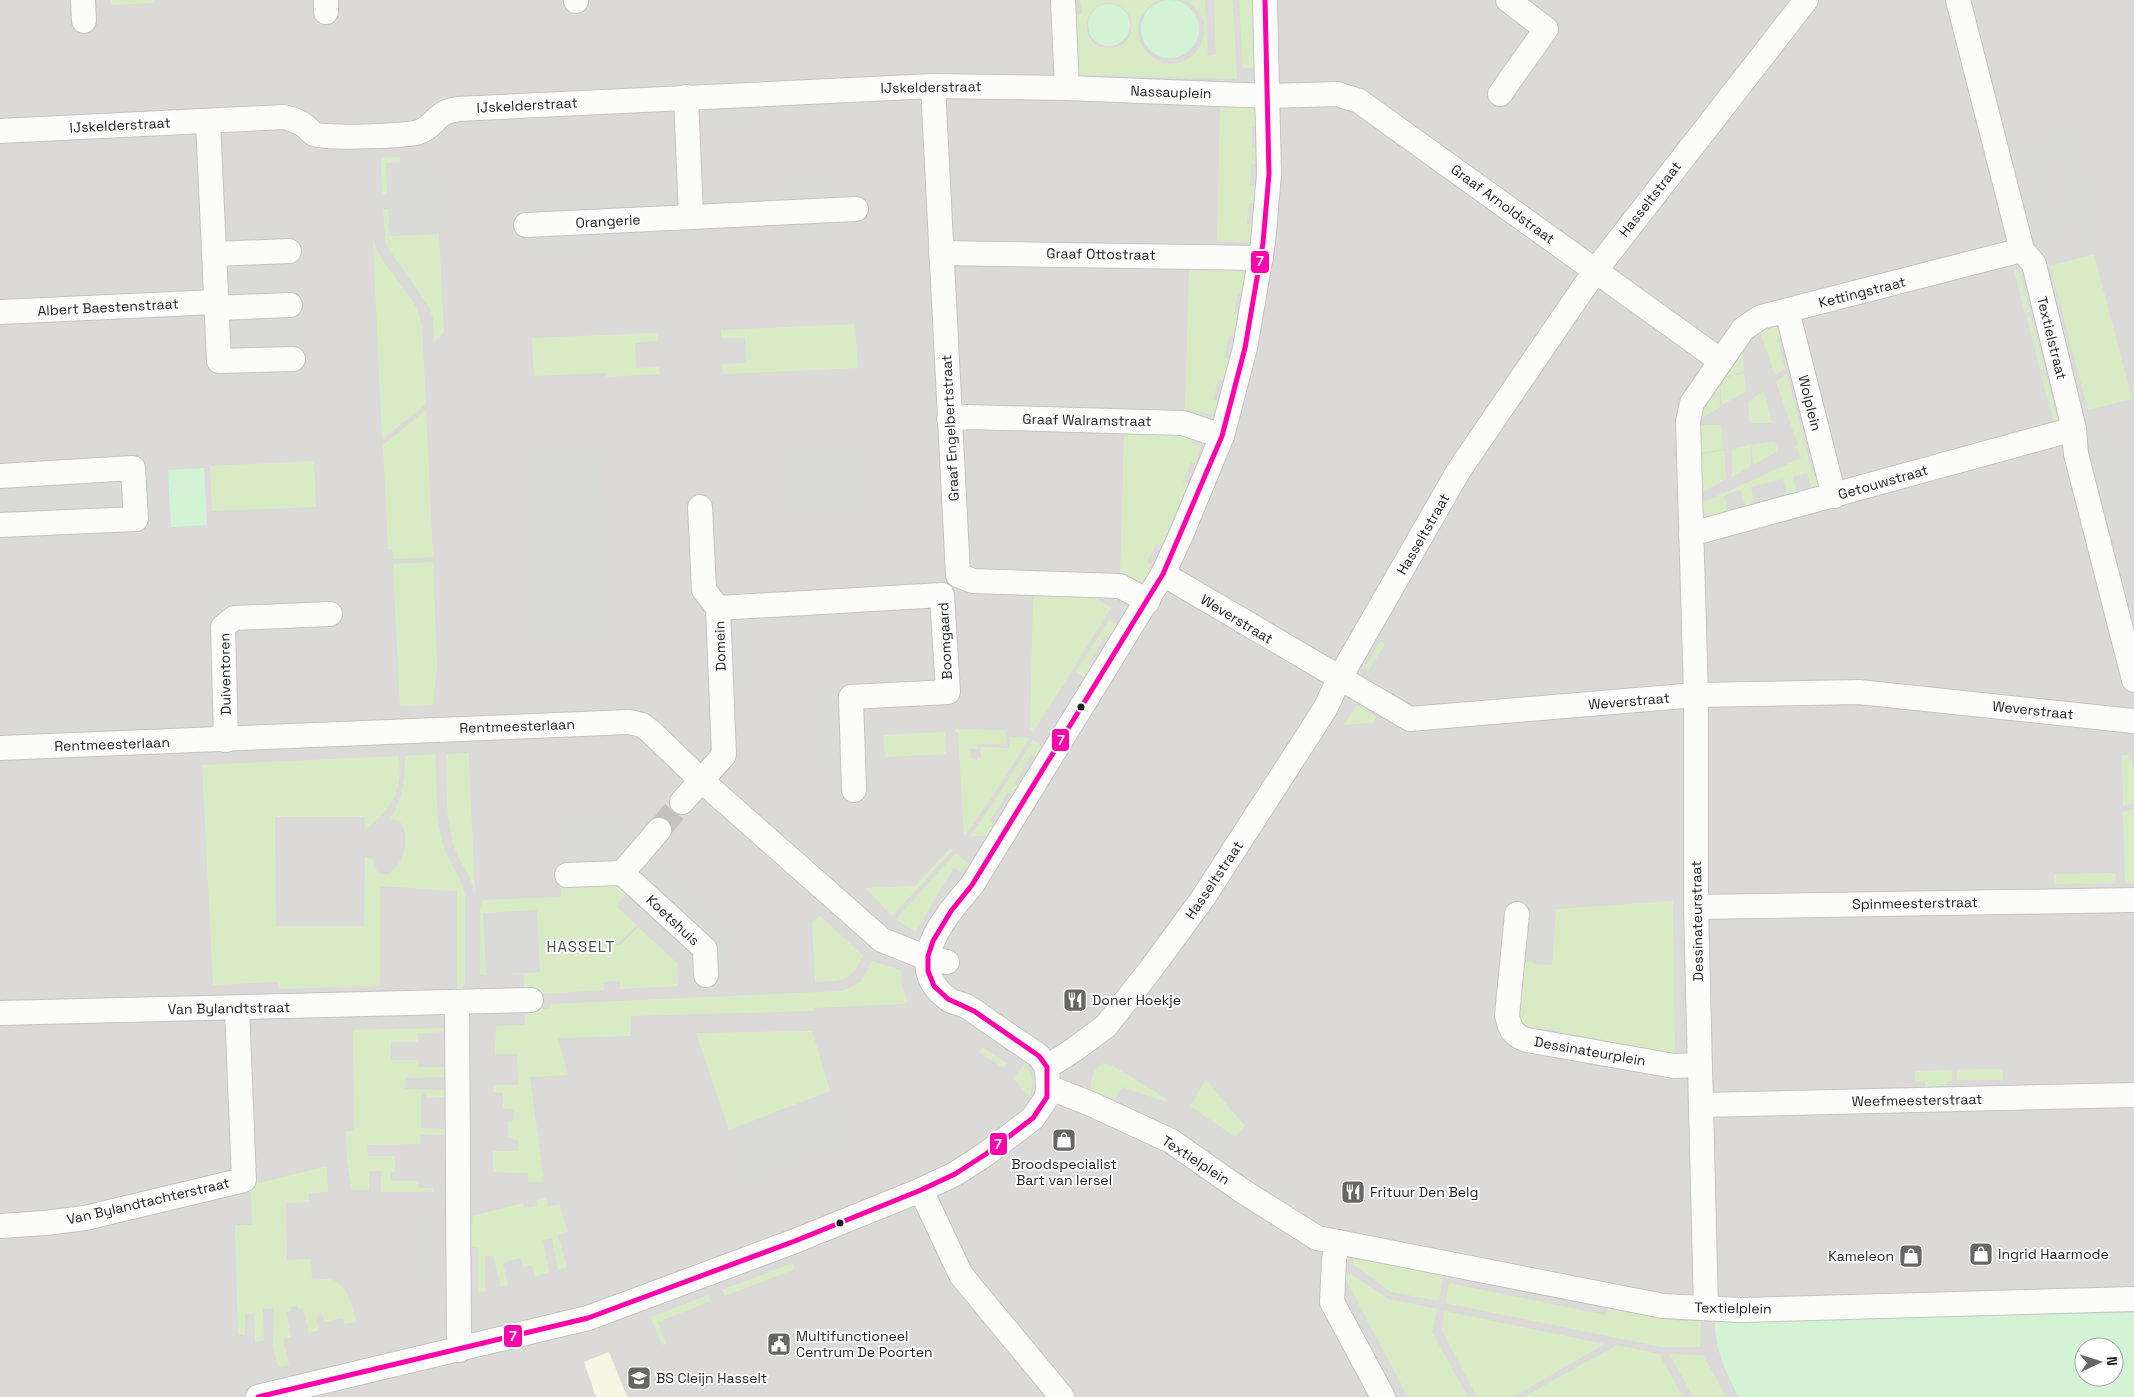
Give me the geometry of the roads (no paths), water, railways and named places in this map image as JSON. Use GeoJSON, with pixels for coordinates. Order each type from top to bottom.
{"type":"FeatureCollection","features":[{"type":"Feature","properties":{"kind":"street"},"geometry":{"type":"LineString","coordinates":[[1062,0],[1067,88]]}},
{"type":"Feature","properties":{"kind":"street"},"geometry":{"type":"LineString","coordinates":[[258,1397],[588,1318],[795,1241],[922,1190],[955,1174],[1033,1118],[1047,1097],[1048,1078],[1039,1056],[966,1006],[949,1000],[933,984],[928,972],[937,960],[929,948],[948,913],[972,884],[1148,601],[1181,535],[1222,436],[1245,348],[1261,258],[1269,174],[1269,96],[1265,0]]}},
{"type":"Feature","properties":{"kind":"street"},"geometry":{"type":"LineString","coordinates":[[1500,94],[1546,29],[1508,0]]}},
{"type":"Feature","properties":{"kind":"street","name":"Hasseltstraat"},"geometry":{"type":"LineString","coordinates":[[1048,1078],[1075,1049],[1106,1026],[1151,970],[1203,898],[1325,709],[1339,679],[1459,470],[1595,271],[1806,0]]}},
{"type":"Feature","properties":{"kind":"street","name":"Textielstraat"},"geometry":{"type":"LineString","coordinates":[[1958,0],[2022,250],[2034,264],[2074,429],[2076,454],[2134,680]]}},
{"type":"Feature","properties":{"kind":"street","name":"IJskelderstraat"},"geometry":{"type":"LineString","coordinates":[[0,131],[284,117],[296,120],[314,134],[326,136],[372,135],[418,132],[426,129],[446,110],[458,109],[934,86],[1067,88]]}},
{"type":"Feature","properties":{"kind":"street","name":"Graaf Engelbertstraat"},"geometry":{"type":"LineString","coordinates":[[934,86],[958,575],[973,580],[1120,586],[1148,601]]}},
{"type":"Feature","properties":{"kind":"street","name":"Nassauplein"},"geometry":{"type":"LineString","coordinates":[[1067,88],[1269,96]]}},
{"type":"Feature","properties":{"kind":"street","name":"Graaf Arnoldstraat"},"geometry":{"type":"LineString","coordinates":[[1269,96],[1337,94],[1360,101],[1721,361]]}},
{"type":"Feature","properties":{"kind":"street"},"geometry":{"type":"LineString","coordinates":[[686,98],[691,217]]}},
{"type":"Feature","properties":{"kind":"street"},"geometry":{"type":"LineString","coordinates":[[208,121],[219,362],[293,359]]}},
{"type":"Feature","properties":{"kind":"street","name":"Orangerie"},"geometry":{"type":"LineString","coordinates":[[526,225],[856,209]]}},
{"type":"Feature","properties":{"kind":"street","name":"Kettingstraat"},"geometry":{"type":"LineString","coordinates":[[1721,361],[1743,329],[1761,317],[2022,250]]}},
{"type":"Feature","properties":{"kind":"street"},"geometry":{"type":"LineString","coordinates":[[214,254],[289,251]]}},
{"type":"Feature","properties":{"kind":"street","name":"Graaf Ottostraat"},"geometry":{"type":"LineString","coordinates":[[941,253],[1261,258]]}},
{"type":"Feature","properties":{"kind":"street","name":"Albert Baestenstraat"},"geometry":{"type":"LineString","coordinates":[[0,312],[216,305],[290,305]]}},
{"type":"Feature","properties":{"kind":"street","name":"Wolplein"},"geometry":{"type":"LineString","coordinates":[[1787,311],[1834,496]]}},
{"type":"Feature","properties":{"kind":"street"},"geometry":{"type":"LineString","coordinates":[[1691,534],[1688,421],[1692,403],[1721,361]]}},
{"type":"Feature","properties":{"kind":"street","name":"Graaf Walramstraat"},"geometry":{"type":"LineString","coordinates":[[950,419],[968,417],[1183,423],[1222,436]]}},
{"type":"Feature","properties":{"kind":"street","name":"Getouwstraat"},"geometry":{"type":"LineString","coordinates":[[1691,534],[2074,429]]}},
{"type":"Feature","properties":{"kind":"street"},"geometry":{"type":"LineString","coordinates":[[0,476],[133,468],[136,519],[0,525]]}},
{"type":"Feature","properties":{"kind":"street","name":"Domein"},"geometry":{"type":"LineString","coordinates":[[700,507],[704,590],[718,608],[724,755],[702,781]]}},
{"type":"Feature","properties":{"kind":"street","name":"Dessinateurstraat"},"geometry":{"type":"LineString","coordinates":[[1691,534],[1696,695],[1696,907],[1699,1066],[1706,1308]]}},
{"type":"Feature","properties":{"kind":"street","name":"Weverstraat"},"geometry":{"type":"LineString","coordinates":[[1163,574],[1410,719],[1696,695],[1859,692],[2134,721]]}},
{"type":"Feature","properties":{"kind":"street","name":"Boomgaard"},"geometry":{"type":"LineString","coordinates":[[718,608],[942,595],[948,692],[851,697],[854,790]]}},
{"type":"Feature","properties":{"kind":"street","name":"Duiventoren"},"geometry":{"type":"LineString","coordinates":[[226,740],[223,627],[234,618],[330,614]]}},
{"type":"Feature","properties":{"kind":"street","name":"Rentmeesterlaan"},"geometry":{"type":"LineString","coordinates":[[0,748],[630,722],[642,725],[650,731],[702,781],[882,940],[937,960]]}},
{"type":"Feature","properties":{"kind":"street"},"geometry":{"type":"LineString","coordinates":[[682,802],[702,781]]}},
{"type":"Feature","properties":{"kind":"street"},"geometry":{"type":"LineString","coordinates":[[567,875],[622,873],[659,830]]}},
{"type":"Feature","properties":{"kind":"street","name":"Koetshuis"},"geometry":{"type":"LineString","coordinates":[[622,873],[705,949],[706,975]]}},
{"type":"Feature","properties":{"kind":"street","name":"Spinmeesterstraat"},"geometry":{"type":"LineString","coordinates":[[1696,907],[2134,900]]}},
{"type":"Feature","properties":{"kind":"street","name":"Dessinateurplein"},"geometry":{"type":"LineString","coordinates":[[1517,914],[1507,1015],[1510,1028],[1516,1036],[1527,1040],[1674,1066],[1699,1066]]}},
{"type":"Feature","properties":{"kind":"street","name":"Van Bylandtstraat"},"geometry":{"type":"LineString","coordinates":[[0,1014],[531,1000]]}},
{"type":"Feature","properties":{"kind":"street"},"geometry":{"type":"LineString","coordinates":[[457,1002],[459,1350]]}},
{"type":"Feature","properties":{"kind":"street","name":"Van Bylandtachterstraat"},"geometry":{"type":"LineString","coordinates":[[0,1226],[85,1218],[244,1180],[237,1008]]}},
{"type":"Feature","properties":{"kind":"street","name":"Textielplein"},"geometry":{"type":"LineString","coordinates":[[1048,1078],[1091,1104],[1172,1141],[1241,1190],[1317,1238],[1663,1306],[1740,1310],[2134,1300]]}},
{"type":"Feature","properties":{"kind":"street","name":"Weefmeesterstraat"},"geometry":{"type":"LineString","coordinates":[[1701,1104],[2134,1095]]}},
{"type":"Feature","properties":{"kind":"street"},"geometry":{"type":"LineString","coordinates":[[922,1190],[961,1275],[1062,1397]]}},
{"type":"Feature","properties":{"kind":"street"},"geometry":{"type":"LineString","coordinates":[[1338,1242],[1334,1259],[1332,1302],[1383,1397]]}},
{"type":"Feature","properties":{"kind":"tunnel"},"geometry":{"type":"LineString","coordinates":[[659,830],[682,802]]}},
{"type":"Feature","properties":{"kind":"place","name":"Doner Hoekje"},"geometry":{"type":"Point","coordinates":[1075,1000]}},
{"type":"Feature","properties":{"kind":"place","name":"Broodspecialist Bart van Iersel"},"geometry":{"type":"Point","coordinates":[1064,1140]}},
{"type":"Feature","properties":{"kind":"place","name":"Frituur Den Belg"},"geometry":{"type":"Point","coordinates":[1353,1192]}},
{"type":"Feature","properties":{"kind":"place","name":"Ingrid Haarmode"},"geometry":{"type":"Point","coordinates":[1981,1254]}},
{"type":"Feature","properties":{"kind":"place","name":"Kameleon"},"geometry":{"type":"Point","coordinates":[1911,1256]}},
{"type":"Feature","properties":{"kind":"place","name":"Multifunctioneel Centrum De Poorten"},"geometry":{"type":"Point","coordinates":[779,1344]}},
{"type":"Feature","properties":{"kind":"place","name":"BS Cleijn Hasselt"},"geometry":{"type":"Point","coordinates":[639,1378]}},
{"type":"Feature","properties":{"kind":"district","name":"HASSELT"},"geometry":{"type":"Point","coordinates":[581,946]}}]}
